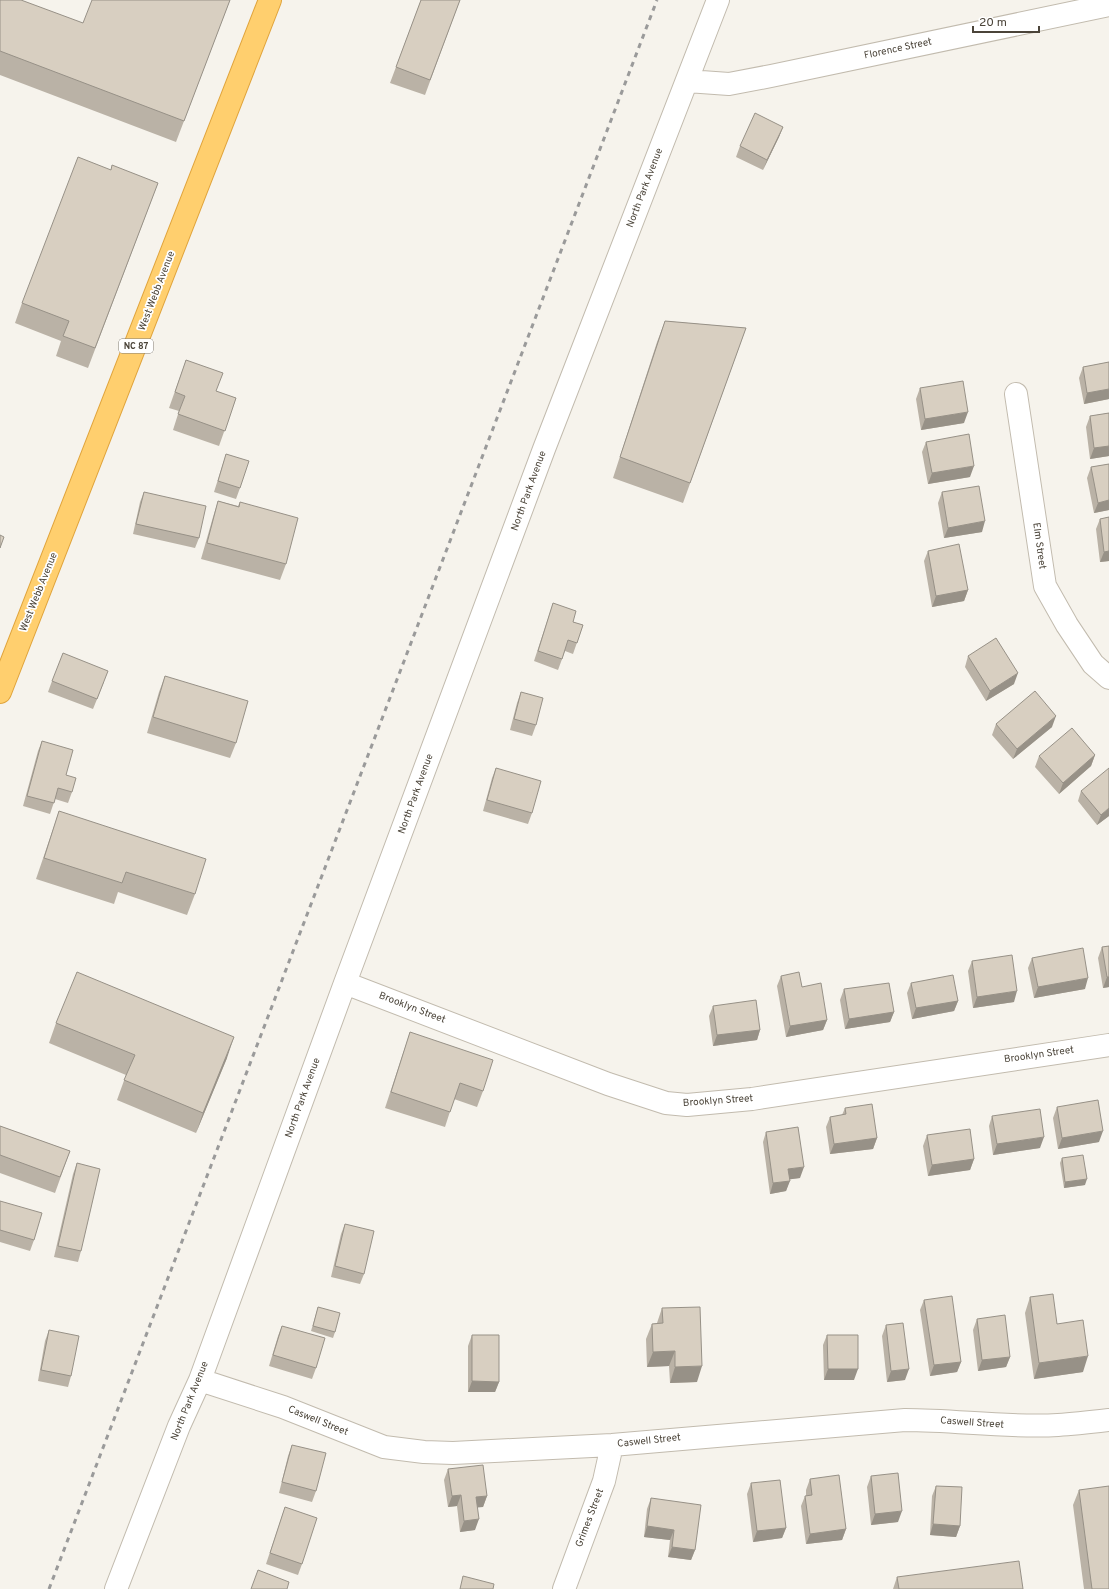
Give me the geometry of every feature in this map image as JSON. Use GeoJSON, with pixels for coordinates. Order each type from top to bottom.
{"type":"FeatureCollection","features":[{"type":"Feature","properties":{"kind":"highway","name":"West Webb Avenue"},"geometry":{"type":"LineString","coordinates":[[0,692],[270,0]]}},
{"type":"Feature","properties":{"kind":"street","name":"North Park Avenue"},"geometry":{"type":"LineString","coordinates":[[116,1589],[179,1426],[200,1380],[345,982],[542,456],[718,0]]}},
{"type":"Feature","properties":{"kind":"street","name":"Florence Street"},"geometry":{"type":"LineString","coordinates":[[686,81],[729,84],[1109,5]]}},
{"type":"Feature","properties":{"kind":"street","name":"Elm Street"},"geometry":{"type":"LineString","coordinates":[[1016,394],[1045,586],[1067,625],[1093,664],[1109,678]]}},
{"type":"Feature","properties":{"kind":"street","name":"Brooklyn Street"},"geometry":{"type":"LineString","coordinates":[[345,982],[608,1084],[666,1103],[687,1105],[752,1099],[1109,1045]]}},
{"type":"Feature","properties":{"kind":"street","name":"Caswell Street"},"geometry":{"type":"LineString","coordinates":[[200,1380],[283,1407],[384,1447],[424,1452],[453,1453],[612,1445],[905,1420],[943,1420],[996,1425],[1057,1425],[1109,1420]]}},
{"type":"Feature","properties":{"kind":"street","name":"Grimes Street"},"geometry":{"type":"LineString","coordinates":[[564,1589],[604,1481],[612,1445]]}},
{"type":"Feature","properties":{"kind":"building"},"geometry":{"type":"Polygon","coordinates":[[[0,0],[21,0],[83,23],[92,0],[230,0],[184,121],[0,51],[0,0]]]}},
{"type":"Feature","properties":{"kind":"building"},"geometry":{"type":"Polygon","coordinates":[[[421,0],[460,0],[430,80],[396,67],[421,0]]]}},
{"type":"Feature","properties":{"kind":"building"},"geometry":{"type":"Polygon","coordinates":[[[755,113],[783,127],[767,160],[740,146],[755,113]]]}},
{"type":"Feature","properties":{"kind":"building"},"geometry":{"type":"Polygon","coordinates":[[[78,157],[111,170],[112,165],[158,183],[95,348],[63,336],[69,321],[22,303],[78,157]]]}},
{"type":"Feature","properties":{"kind":"building"},"geometry":{"type":"Polygon","coordinates":[[[665,321],[746,328],[690,483],[620,457],[665,321]]]}},
{"type":"Feature","properties":{"kind":"building"},"geometry":{"type":"Polygon","coordinates":[[[186,360],[223,373],[216,391],[236,398],[225,431],[178,414],[185,396],[175,392],[186,360]]]}},
{"type":"Feature","properties":{"kind":"building"},"geometry":{"type":"Polygon","coordinates":[[[1109,362],[1109,389],[1087,393],[1083,367],[1109,362]]]}},
{"type":"Feature","properties":{"kind":"building"},"geometry":{"type":"Polygon","coordinates":[[[963,381],[968,412],[925,419],[920,388],[963,381]]]}},
{"type":"Feature","properties":{"kind":"building"},"geometry":{"type":"Polygon","coordinates":[[[1109,413],[1109,446],[1094,448],[1090,416],[1109,413]]]}},
{"type":"Feature","properties":{"kind":"building"},"geometry":{"type":"Polygon","coordinates":[[[969,434],[974,466],[932,473],[926,442],[969,434]]]}},
{"type":"Feature","properties":{"kind":"building"},"geometry":{"type":"Polygon","coordinates":[[[226,454],[249,461],[240,488],[218,481],[226,454]]]}},
{"type":"Feature","properties":{"kind":"building"},"geometry":{"type":"Polygon","coordinates":[[[1109,464],[1109,500],[1098,503],[1091,467],[1109,464]]]}},
{"type":"Feature","properties":{"kind":"building"},"geometry":{"type":"Polygon","coordinates":[[[979,486],[985,521],[948,528],[942,492],[979,486]]]}},
{"type":"Feature","properties":{"kind":"building"},"geometry":{"type":"Polygon","coordinates":[[[144,492],[206,506],[199,538],[136,524],[144,492]]]}},
{"type":"Feature","properties":{"kind":"building"},"geometry":{"type":"Polygon","coordinates":[[[218,501],[239,507],[240,502],[298,518],[286,564],[207,543],[218,501]]]}},
{"type":"Feature","properties":{"kind":"building"},"geometry":{"type":"Polygon","coordinates":[[[1109,517],[1109,551],[1104,552],[1100,519],[1109,517]]]}},
{"type":"Feature","properties":{"kind":"building"},"geometry":{"type":"Polygon","coordinates":[[[0,535],[4,537],[0,548],[0,535]]]}},
{"type":"Feature","properties":{"kind":"building"},"geometry":{"type":"Polygon","coordinates":[[[959,544],[968,590],[936,596],[928,551],[959,544]]]}},
{"type":"Feature","properties":{"kind":"building"},"geometry":{"type":"Polygon","coordinates":[[[553,603],[576,611],[573,622],[583,625],[577,643],[568,640],[562,659],[538,651],[553,603]]]}},
{"type":"Feature","properties":{"kind":"building"},"geometry":{"type":"Polygon","coordinates":[[[996,638],[1018,673],[990,691],[968,656],[996,638]]]}},
{"type":"Feature","properties":{"kind":"building"},"geometry":{"type":"Polygon","coordinates":[[[63,653],[108,671],[97,699],[52,681],[63,653]]]}},
{"type":"Feature","properties":{"kind":"building"},"geometry":{"type":"Polygon","coordinates":[[[165,676],[248,701],[236,743],[153,717],[165,676]]]}},
{"type":"Feature","properties":{"kind":"building"},"geometry":{"type":"Polygon","coordinates":[[[1035,691],[1056,716],[1017,749],[996,724],[1035,691]]]}},
{"type":"Feature","properties":{"kind":"building"},"geometry":{"type":"Polygon","coordinates":[[[521,692],[543,698],[536,725],[514,719],[521,692]]]}},
{"type":"Feature","properties":{"kind":"building"},"geometry":{"type":"Polygon","coordinates":[[[1072,728],[1095,755],[1063,783],[1039,756],[1072,728]]]}},
{"type":"Feature","properties":{"kind":"building"},"geometry":{"type":"Polygon","coordinates":[[[42,741],[73,750],[66,775],[76,778],[72,792],[58,788],[54,803],[27,796],[42,741]]]}},
{"type":"Feature","properties":{"kind":"building"},"geometry":{"type":"Polygon","coordinates":[[[496,768],[541,781],[532,813],[487,800],[496,768]]]}},
{"type":"Feature","properties":{"kind":"building"},"geometry":{"type":"Polygon","coordinates":[[[1109,768],[1109,808],[1101,815],[1081,791],[1109,768]]]}},
{"type":"Feature","properties":{"kind":"building"},"geometry":{"type":"Polygon","coordinates":[[[59,811],[206,859],[195,894],[126,872],[122,883],[44,858],[59,811]]]}},
{"type":"Feature","properties":{"kind":"building"},"geometry":{"type":"Polygon","coordinates":[[[1109,946],[1109,977],[1107,977],[1102,947],[1109,946]]]}},
{"type":"Feature","properties":{"kind":"building"},"geometry":{"type":"Polygon","coordinates":[[[1083,948],[1088,978],[1038,987],[1032,958],[1083,948]]]}},
{"type":"Feature","properties":{"kind":"building"},"geometry":{"type":"Polygon","coordinates":[[[1012,955],[1017,991],[977,997],[972,961],[1012,955]]]}},
{"type":"Feature","properties":{"kind":"building"},"geometry":{"type":"Polygon","coordinates":[[[77,972],[234,1037],[203,1113],[124,1080],[135,1055],[56,1023],[77,972]]]}},
{"type":"Feature","properties":{"kind":"building"},"geometry":{"type":"Polygon","coordinates":[[[799,972],[802,987],[821,983],[827,1020],[790,1026],[781,976],[799,972]]]}},
{"type":"Feature","properties":{"kind":"building"},"geometry":{"type":"Polygon","coordinates":[[[953,975],[958,1001],[916,1008],[911,983],[953,975]]]}},
{"type":"Feature","properties":{"kind":"building"},"geometry":{"type":"Polygon","coordinates":[[[889,983],[894,1012],[849,1019],[844,989],[889,983]]]}},
{"type":"Feature","properties":{"kind":"building"},"geometry":{"type":"Polygon","coordinates":[[[756,1000],[760,1030],[717,1035],[713,1006],[756,1000]]]}},
{"type":"Feature","properties":{"kind":"building"},"geometry":{"type":"Polygon","coordinates":[[[410,1032],[493,1060],[483,1091],[460,1083],[450,1112],[391,1092],[410,1032]]]}},
{"type":"Feature","properties":{"kind":"building"},"geometry":{"type":"Polygon","coordinates":[[[1098,1100],[1103,1131],[1062,1138],[1057,1107],[1098,1100]]]}},
{"type":"Feature","properties":{"kind":"building"},"geometry":{"type":"Polygon","coordinates":[[[872,1104],[877,1138],[834,1144],[830,1117],[846,1114],[845,1108],[872,1104]]]}},
{"type":"Feature","properties":{"kind":"building"},"geometry":{"type":"Polygon","coordinates":[[[1040,1109],[1044,1137],[997,1144],[992,1116],[1040,1109]]]}},
{"type":"Feature","properties":{"kind":"building"},"geometry":{"type":"Polygon","coordinates":[[[0,1126],[70,1151],[60,1177],[0,1155],[0,1126]]]}},
{"type":"Feature","properties":{"kind":"building"},"geometry":{"type":"Polygon","coordinates":[[[798,1127],[804,1167],[788,1169],[790,1181],[773,1183],[766,1132],[798,1127]]]}},
{"type":"Feature","properties":{"kind":"building"},"geometry":{"type":"Polygon","coordinates":[[[970,1129],[974,1159],[932,1165],[927,1135],[970,1129]]]}},
{"type":"Feature","properties":{"kind":"building"},"geometry":{"type":"Polygon","coordinates":[[[1083,1155],[1087,1179],[1065,1182],[1062,1158],[1083,1155]]]}},
{"type":"Feature","properties":{"kind":"building"},"geometry":{"type":"Polygon","coordinates":[[[77,1163],[100,1169],[81,1251],[58,1246],[77,1163]]]}},
{"type":"Feature","properties":{"kind":"building"},"geometry":{"type":"Polygon","coordinates":[[[0,1201],[42,1213],[34,1240],[0,1230],[0,1201]]]}},
{"type":"Feature","properties":{"kind":"building"},"geometry":{"type":"Polygon","coordinates":[[[345,1224],[374,1231],[364,1274],[335,1266],[345,1224]]]}},
{"type":"Feature","properties":{"kind":"building"},"geometry":{"type":"Polygon","coordinates":[[[1053,1294],[1057,1324],[1083,1320],[1088,1356],[1039,1363],[1030,1297],[1053,1294]]]}},
{"type":"Feature","properties":{"kind":"building"},"geometry":{"type":"Polygon","coordinates":[[[952,1296],[961,1362],[934,1365],[924,1300],[952,1296]]]}},
{"type":"Feature","properties":{"kind":"building"},"geometry":{"type":"Polygon","coordinates":[[[318,1307],[340,1313],[335,1332],[313,1326],[318,1307]]]}},
{"type":"Feature","properties":{"kind":"building"},"geometry":{"type":"Polygon","coordinates":[[[700,1307],[702,1366],[675,1367],[675,1351],[653,1352],[652,1324],[663,1323],[662,1308],[700,1307]]]}},
{"type":"Feature","properties":{"kind":"building"},"geometry":{"type":"Polygon","coordinates":[[[1005,1315],[1010,1357],[982,1360],[977,1319],[1005,1315]]]}},
{"type":"Feature","properties":{"kind":"building"},"geometry":{"type":"Polygon","coordinates":[[[903,1323],[909,1369],[891,1371],[886,1325],[903,1323]]]}},
{"type":"Feature","properties":{"kind":"building"},"geometry":{"type":"Polygon","coordinates":[[[282,1326],[325,1338],[316,1368],[273,1355],[282,1326]]]}},
{"type":"Feature","properties":{"kind":"building"},"geometry":{"type":"Polygon","coordinates":[[[49,1330],[79,1336],[71,1376],[41,1370],[49,1330]]]}},
{"type":"Feature","properties":{"kind":"building"},"geometry":{"type":"Polygon","coordinates":[[[472,1335],[499,1335],[499,1382],[472,1381],[472,1335]]]}},
{"type":"Feature","properties":{"kind":"building"},"geometry":{"type":"Polygon","coordinates":[[[827,1335],[858,1335],[858,1369],[828,1369],[827,1335]]]}},
{"type":"Feature","properties":{"kind":"building"},"geometry":{"type":"Polygon","coordinates":[[[292,1445],[326,1453],[316,1491],[282,1482],[292,1445]]]}},
{"type":"Feature","properties":{"kind":"building"},"geometry":{"type":"Polygon","coordinates":[[[483,1465],[487,1496],[476,1497],[479,1519],[464,1521],[461,1495],[452,1496],[448,1469],[483,1465]]]}},
{"type":"Feature","properties":{"kind":"building"},"geometry":{"type":"Polygon","coordinates":[[[898,1473],[902,1511],[875,1514],[871,1476],[898,1473]]]}},
{"type":"Feature","properties":{"kind":"building"},"geometry":{"type":"Polygon","coordinates":[[[839,1475],[846,1529],[810,1534],[805,1496],[812,1495],[810,1479],[839,1475]]]}},
{"type":"Feature","properties":{"kind":"building"},"geometry":{"type":"Polygon","coordinates":[[[780,1480],[786,1528],[757,1531],[751,1483],[780,1480]]]}},
{"type":"Feature","properties":{"kind":"building"},"geometry":{"type":"Polygon","coordinates":[[[936,1486],[962,1487],[960,1526],[933,1524],[936,1486]]]}},
{"type":"Feature","properties":{"kind":"building"},"geometry":{"type":"Polygon","coordinates":[[[1109,1486],[1109,1589],[1092,1589],[1079,1490],[1109,1486]]]}},
{"type":"Feature","properties":{"kind":"building"},"geometry":{"type":"Polygon","coordinates":[[[651,1498],[701,1505],[695,1550],[672,1547],[674,1530],[647,1526],[651,1498]]]}},
{"type":"Feature","properties":{"kind":"building"},"geometry":{"type":"Polygon","coordinates":[[[285,1507],[317,1518],[302,1564],[270,1553],[285,1507]]]}},
{"type":"Feature","properties":{"kind":"building"},"geometry":{"type":"Polygon","coordinates":[[[1019,1561],[1023,1589],[899,1589],[897,1577],[1019,1561]]]}},
{"type":"Feature","properties":{"kind":"building"},"geometry":{"type":"Polygon","coordinates":[[[258,1570],[289,1582],[287,1589],[251,1589],[258,1570]]]}},
{"type":"Feature","properties":{"kind":"building"},"geometry":{"type":"Polygon","coordinates":[[[463,1576],[494,1584],[493,1589],[460,1589],[463,1576]]]}},
{"type":"Feature","properties":{"kind":"railway"},"geometry":{"type":"LineString","coordinates":[[49,1589],[657,0]]}}]}
